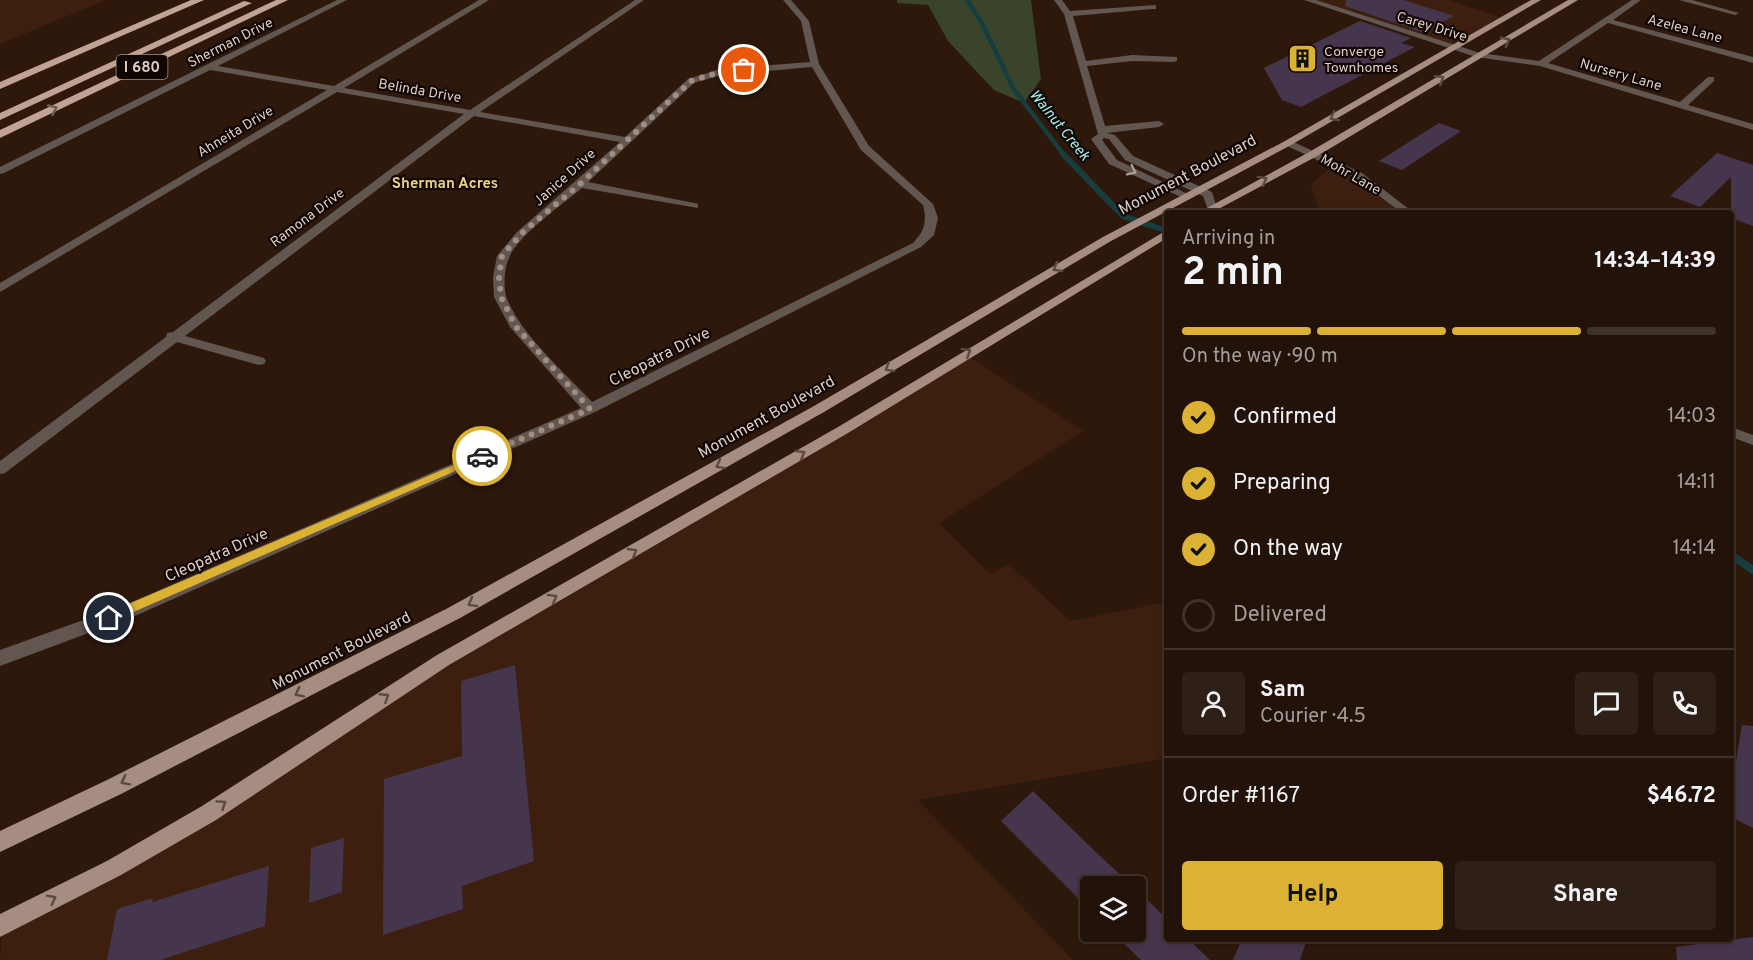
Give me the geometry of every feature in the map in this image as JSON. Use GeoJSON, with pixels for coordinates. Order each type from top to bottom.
{"type":"FeatureCollection","features":[{"type":"Feature","properties":{"kind":"highway"},"geometry":{"type":"LineString","coordinates":[[0,75],[192,0]]}},
{"type":"Feature","properties":{"kind":"highway"},"geometry":{"type":"LineString","coordinates":[[0,86],[199,0]]}},
{"type":"Feature","properties":{"kind":"highway","name":"I 680"},"geometry":{"type":"LineString","coordinates":[[0,107],[234,0]]}},
{"type":"Feature","properties":{"kind":"highway","name":"I 680"},"geometry":{"type":"LineString","coordinates":[[0,117],[255,0]]}},
{"type":"Feature","properties":{"kind":"highway","name":"I 680"},"geometry":{"type":"LineString","coordinates":[[0,134],[283,0]]}},
{"type":"Feature","properties":{"kind":"main road","name":"Monument Boulevard"},"geometry":{"type":"LineString","coordinates":[[0,842],[124,782],[454,613],[819,410],[1107,238],[1288,142],[1537,0]]}},
{"type":"Feature","properties":{"kind":"main road"},"geometry":{"type":"LineString","coordinates":[[1209,210],[1315,153],[1479,55],[1532,27],[1574,0]]}},
{"type":"Feature","properties":{"kind":"main road"},"geometry":{"type":"LineString","coordinates":[[1,929],[209,813],[443,660],[843,430],[1164,235]]}},
{"type":"Feature","properties":{"kind":"street","name":"Sherman Drive"},"geometry":{"type":"LineString","coordinates":[[0,171],[343,0]]}},
{"type":"Feature","properties":{"kind":"street","name":"Ahneita Drive"},"geometry":{"type":"LineString","coordinates":[[0,288],[485,0]]}},
{"type":"Feature","properties":{"kind":"street","name":"Ramona Drive"},"geometry":{"type":"LineString","coordinates":[[0,469],[172,336],[472,113],[640,0]]}},
{"type":"Feature","properties":{"kind":"street","name":"Cleopatra Drive"},"geometry":{"type":"LineString","coordinates":[[0,658],[131,610],[590,409],[917,245],[928,235],[932,218],[928,204],[865,148],[815,64],[805,21],[788,0]]}},
{"type":"Feature","properties":{"kind":"street"},"geometry":{"type":"LineString","coordinates":[[1058,0],[1068,14],[1102,132],[1112,137],[1129,158],[1208,195],[1207,210]]}},
{"type":"Feature","properties":{"kind":"street","name":"Carey Drive"},"geometry":{"type":"LineString","coordinates":[[1308,0],[1479,55]]}},
{"type":"Feature","properties":{"kind":"street"},"geometry":{"type":"LineString","coordinates":[[1541,64],[1609,21],[1637,0]]}},
{"type":"Feature","properties":{"kind":"street"},"geometry":{"type":"LineString","coordinates":[[1683,0],[1735,13]]}},
{"type":"Feature","properties":{"kind":"street"},"geometry":{"type":"LineString","coordinates":[[1068,14],[1153,7]]}},
{"type":"Feature","properties":{"kind":"street","name":"Azelea Lane"},"geometry":{"type":"LineString","coordinates":[[1609,21],[1753,60]]}},
{"type":"Feature","properties":{"kind":"street","name":"Nursery Lane"},"geometry":{"type":"LineString","coordinates":[[1479,55],[1541,64],[1753,127]]}},
{"type":"Feature","properties":{"kind":"street"},"geometry":{"type":"LineString","coordinates":[[1083,64],[1132,58],[1174,59]]}},
{"type":"Feature","properties":{"kind":"street","name":"Janice Drive"},"geometry":{"type":"LineString","coordinates":[[590,409],[516,327],[501,297],[499,277],[502,256],[521,234],[580,184],[691,81],[720,72],[815,64]]}},
{"type":"Feature","properties":{"kind":"street","name":"Belinda Drive"},"geometry":{"type":"LineString","coordinates":[[210,67],[626,140]]}},
{"type":"Feature","properties":{"kind":"street"},"geometry":{"type":"LineString","coordinates":[[1682,105],[1711,80]]}},
{"type":"Feature","properties":{"kind":"street"},"geometry":{"type":"LineString","coordinates":[[1159,124],[1102,132],[1096,138],[1113,162],[1187,196]]}},
{"type":"Feature","properties":{"kind":"street","name":"Mohr Lane"},"geometry":{"type":"LineString","coordinates":[[1288,142],[1315,153],[1373,184],[1405,210]]}},
{"type":"Feature","properties":{"kind":"street"},"geometry":{"type":"LineString","coordinates":[[580,184],[694,206]]}},
{"type":"Feature","properties":{"kind":"street"},"geometry":{"type":"LineString","coordinates":[[172,336],[259,361]]}},
{"type":"Feature","properties":{"kind":"street"},"geometry":{"type":"LineString","coordinates":[[1734,433],[1753,440]]}},
{"type":"Feature","properties":{"kind":"shaded area"},"geometry":{"type":"Polygon","coordinates":[[[0,0],[106,0],[0,44],[0,0]]]}},
{"type":"Feature","properties":{"kind":"shaded area"},"geometry":{"type":"Polygon","coordinates":[[[1308,0],[1448,0],[1504,18],[1456,48],[1308,0]]]}},
{"type":"Feature","properties":{"kind":"shaded area"},"geometry":{"type":"Polygon","coordinates":[[[1331,166],[1380,194],[1399,210],[1319,210],[1311,185],[1331,166]]]}},
{"type":"Feature","properties":{"kind":"shaded area"},"geometry":{"type":"Polygon","coordinates":[[[965,354],[1083,431],[939,523],[990,574],[1009,564],[1070,621],[1164,603],[1164,759],[918,800],[1073,960],[0,960],[3,925],[965,354]]]}},
{"type":"Feature","properties":{"kind":"green space"},"geometry":{"type":"Polygon","coordinates":[[[897,0],[1031,0],[1041,79],[1024,103],[994,90],[948,41],[928,5],[897,3],[897,0]]]}},
{"type":"Feature","properties":{"kind":"building"},"geometry":{"type":"Polygon","coordinates":[[[1346,0],[1404,0],[1454,16],[1422,32],[1345,6],[1346,0]]]}},
{"type":"Feature","properties":{"kind":"building","name":"Converge Townhomes"},"geometry":{"type":"Polygon","coordinates":[[[1360,21],[1411,38],[1401,43],[1415,47],[1301,107],[1282,100],[1264,68],[1360,21]]]}},
{"type":"Feature","properties":{"kind":"building"},"geometry":{"type":"Polygon","coordinates":[[[1439,123],[1461,131],[1402,170],[1379,161],[1439,123]]]}},
{"type":"Feature","properties":{"kind":"building"},"geometry":{"type":"Polygon","coordinates":[[[1717,153],[1753,165],[1753,226],[1734,219],[1734,210],[1731,210],[1731,177],[1700,207],[1670,196],[1717,153]]]}},
{"type":"Feature","properties":{"kind":"building"},"geometry":{"type":"Polygon","coordinates":[[[515,665],[534,861],[462,886],[463,909],[383,935],[384,779],[462,756],[461,681],[515,665]]]}},
{"type":"Feature","properties":{"kind":"building"},"geometry":{"type":"Polygon","coordinates":[[[1742,725],[1753,726],[1753,828],[1734,818],[1734,773],[1742,725]]]}},
{"type":"Feature","properties":{"kind":"building"},"geometry":{"type":"Polygon","coordinates":[[[1033,791],[1122,876],[1080,876],[1080,900],[1001,821],[1033,791]]]}},
{"type":"Feature","properties":{"kind":"building"},"geometry":{"type":"Polygon","coordinates":[[[344,838],[342,892],[309,903],[311,848],[344,838]]]}},
{"type":"Feature","properties":{"kind":"building"},"geometry":{"type":"Polygon","coordinates":[[[269,866],[265,926],[160,960],[107,960],[117,909],[153,898],[152,902],[269,866]]]}},
{"type":"Feature","properties":{"kind":"building"},"geometry":{"type":"Polygon","coordinates":[[[1146,899],[1164,916],[1164,942],[1191,942],[1210,960],[1141,960],[1122,942],[1146,942],[1146,899]]]}},
{"type":"Feature","properties":{"kind":"building"},"geometry":{"type":"Polygon","coordinates":[[[1753,937],[1753,960],[1677,960],[1676,947],[1734,942],[1734,939],[1753,937]]]}},
{"type":"Feature","properties":{"kind":"building"},"geometry":{"type":"Polygon","coordinates":[[[1241,942],[1306,942],[1300,960],[1233,960],[1241,942]]]}},
{"type":"Feature","properties":{"kind":"waterway","name":"Walnut Creek"},"geometry":{"type":"LineString","coordinates":[[967,0],[983,25],[1013,88],[1064,155]]}},
{"type":"Feature","properties":{"kind":"waterway","name":"Walnut Creek"},"geometry":{"type":"LineString","coordinates":[[1063,154],[1123,216],[1164,230]]}},
{"type":"Feature","properties":{"kind":"waterway","name":"Walnut Creek"},"geometry":{"type":"LineString","coordinates":[[1734,557],[1753,570]]}},
{"type":"Feature","properties":{"kind":"way so far"},"geometry":{"type":"LineString","coordinates":[[482,456],[590,409],[516,327],[501,297],[499,277],[502,256],[521,234],[580,184],[691,81],[720,72],[744,70]]}},
{"type":"Feature","properties":{"kind":"place","name":"Converge Townhomes"},"geometry":{"type":"Point","coordinates":[1303,59]}},
{"type":"Feature","properties":{"kind":"district","name":"Sherman Acres"},"geometry":{"type":"Point","coordinates":[445,183]}},
{"type":"Feature","properties":{"kind":"route"},"geometry":{"type":"LineString","coordinates":[[109,618],[482,456]]}}]}
